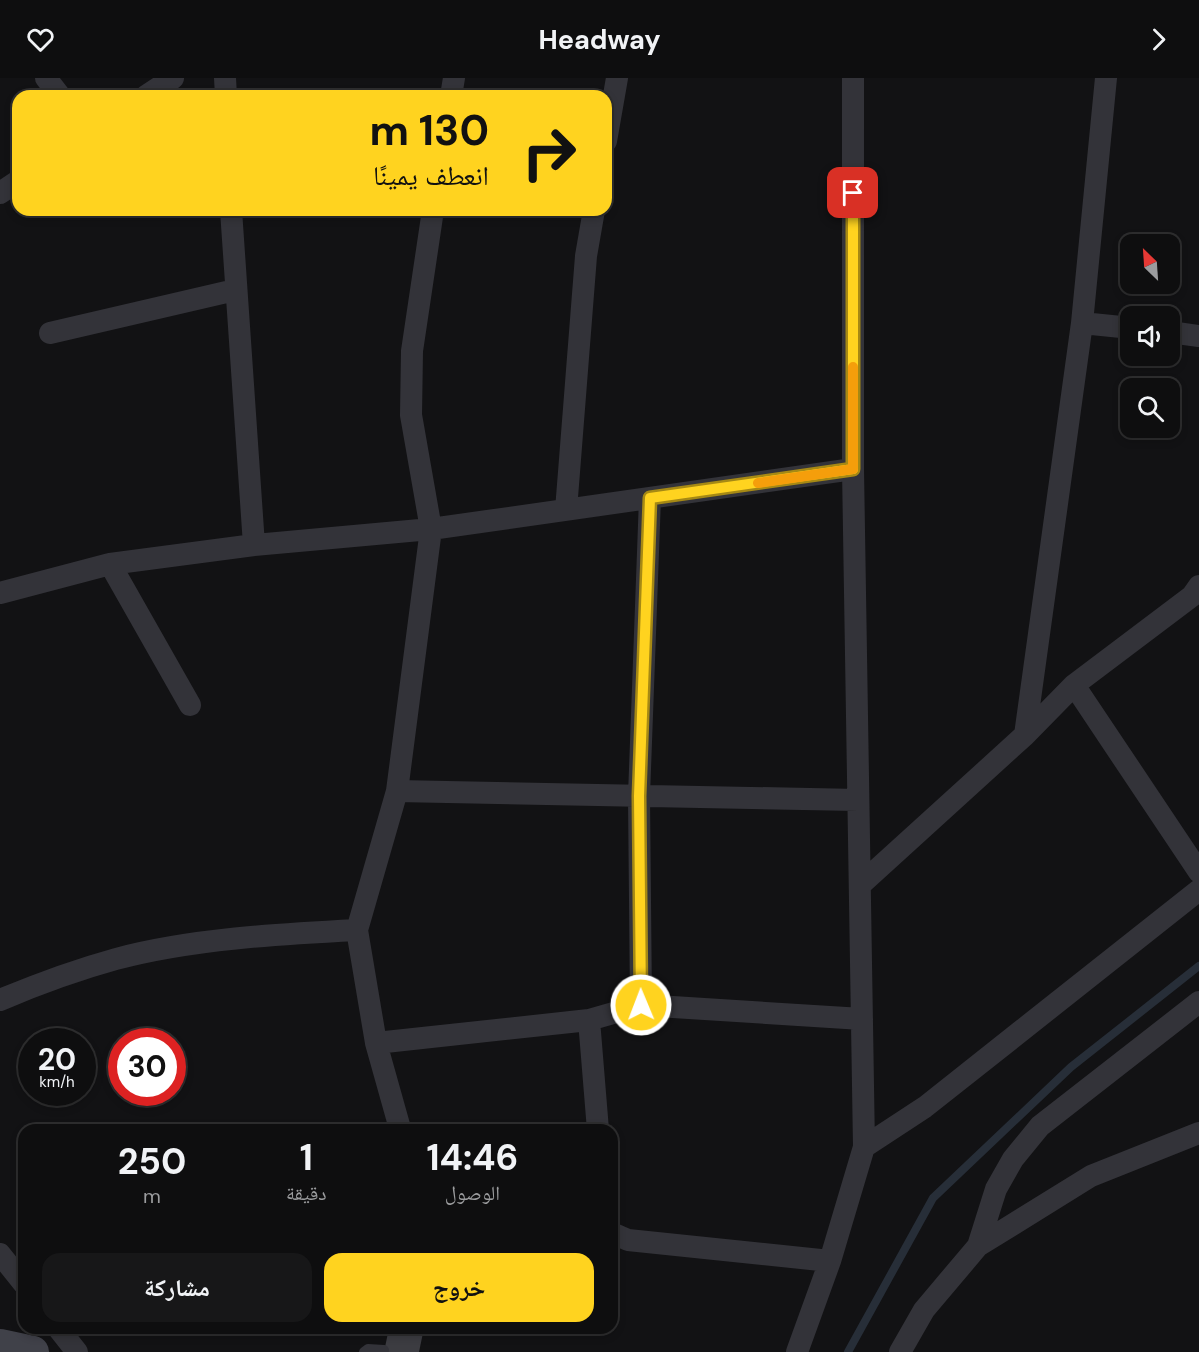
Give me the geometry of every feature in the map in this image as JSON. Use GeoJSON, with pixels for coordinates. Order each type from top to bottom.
{"type":"FeatureCollection","features":[{"type":"Feature","properties":{"kind":"main road"},"geometry":{"type":"LineString","coordinates":[[0,1346],[33,1352]]}},
{"type":"Feature","properties":{"kind":"street"},"geometry":{"type":"LineString","coordinates":[[46,78],[55,90]]}},
{"type":"Feature","properties":{"kind":"street"},"geometry":{"type":"LineString","coordinates":[[155,90],[173,78]]}},
{"type":"Feature","properties":{"kind":"street"},"geometry":{"type":"LineString","coordinates":[[612,107],[617,78]]}},
{"type":"Feature","properties":{"kind":"street"},"geometry":{"type":"LineString","coordinates":[[797,1352],[830,1261],[864,1147],[853,469],[853,78]]}},
{"type":"Feature","properties":{"kind":"street"},"geometry":{"type":"LineString","coordinates":[[1026,735],[1083,323],[1106,78]]}},
{"type":"Feature","properties":{"kind":"street"},"geometry":{"type":"LineString","coordinates":[[231,216],[254,545]]}},
{"type":"Feature","properties":{"kind":"street"},"geometry":{"type":"LineString","coordinates":[[399,1124],[376,1042],[357,930],[397,791],[431,529],[411,415],[411,351],[432,216]]}},
{"type":"Feature","properties":{"kind":"street"},"geometry":{"type":"LineString","coordinates":[[566,510],[586,256],[593,216]]}},
{"type":"Feature","properties":{"kind":"street"},"geometry":{"type":"LineString","coordinates":[[50,333],[235,290]]}},
{"type":"Feature","properties":{"kind":"street"},"geometry":{"type":"LineString","coordinates":[[1083,323],[1120,327]]}},
{"type":"Feature","properties":{"kind":"street"},"geometry":{"type":"LineString","coordinates":[[1180,334],[1199,336]]}},
{"type":"Feature","properties":{"kind":"street"},"geometry":{"type":"LineString","coordinates":[[0,593],[110,564],[254,545],[431,529],[853,469]]}},
{"type":"Feature","properties":{"kind":"street"},"geometry":{"type":"LineString","coordinates":[[641,1005],[639,796],[650,498]]}},
{"type":"Feature","properties":{"kind":"street"},"geometry":{"type":"LineString","coordinates":[[110,564],[190,705]]}},
{"type":"Feature","properties":{"kind":"street"},"geometry":{"type":"LineString","coordinates":[[860,885],[1026,735],[1074,685],[1196,597]]}},
{"type":"Feature","properties":{"kind":"street"},"geometry":{"type":"LineString","coordinates":[[1074,685],[1199,872]]}},
{"type":"Feature","properties":{"kind":"street"},"geometry":{"type":"LineString","coordinates":[[397,791],[858,800]]}},
{"type":"Feature","properties":{"kind":"street"},"geometry":{"type":"LineString","coordinates":[[864,1147],[925,1107],[1199,890]]}},
{"type":"Feature","properties":{"kind":"street"},"geometry":{"type":"LineString","coordinates":[[0,1000],[61,975],[118,958],[281,933],[357,930]]}},
{"type":"Feature","properties":{"kind":"street"},"geometry":{"type":"LineString","coordinates":[[978,1246],[996,1189],[1013,1159],[1041,1126],[1199,1002]]}},
{"type":"Feature","properties":{"kind":"street"},"geometry":{"type":"LineString","coordinates":[[376,1042],[589,1020],[641,1005],[862,1019]]}},
{"type":"Feature","properties":{"kind":"street"},"geometry":{"type":"LineString","coordinates":[[589,1020],[598,1124]]}},
{"type":"Feature","properties":{"kind":"street"},"geometry":{"type":"LineString","coordinates":[[900,1352],[924,1310],[978,1246],[1091,1176],[1199,1133]]}},
{"type":"Feature","properties":{"kind":"street"},"geometry":{"type":"LineString","coordinates":[[618,1236],[628,1240],[830,1261]]}},
{"type":"Feature","properties":{"kind":"street"},"geometry":{"type":"LineString","coordinates":[[0,1254],[18,1276]]}},
{"type":"Feature","properties":{"kind":"street"},"geometry":{"type":"LineString","coordinates":[[63,1334],[77,1352]]}},
{"type":"Feature","properties":{"kind":"lane"},"geometry":{"type":"LineString","coordinates":[[364,1352],[368,1349],[384,1350]]}},
{"type":"Feature","properties":{"kind":"building"},"geometry":{"type":"Polygon","coordinates":[[[388,1334],[423,1334],[419,1352],[384,1352],[388,1334]]]}},
{"type":"Feature","properties":{"kind":"waterway"},"geometry":{"type":"LineString","coordinates":[[848,1352],[933,1198],[1071,1067],[1199,966]]}},
{"type":"Feature","properties":{"kind":"slow traffic"},"geometry":{"type":"LineString","coordinates":[[758,483],[853,469],[853,367]]}},
{"type":"Feature","properties":{"kind":"route"},"geometry":{"type":"LineString","coordinates":[[641,1005],[639,796],[650,498],[853,469],[853,193]]}}]}
